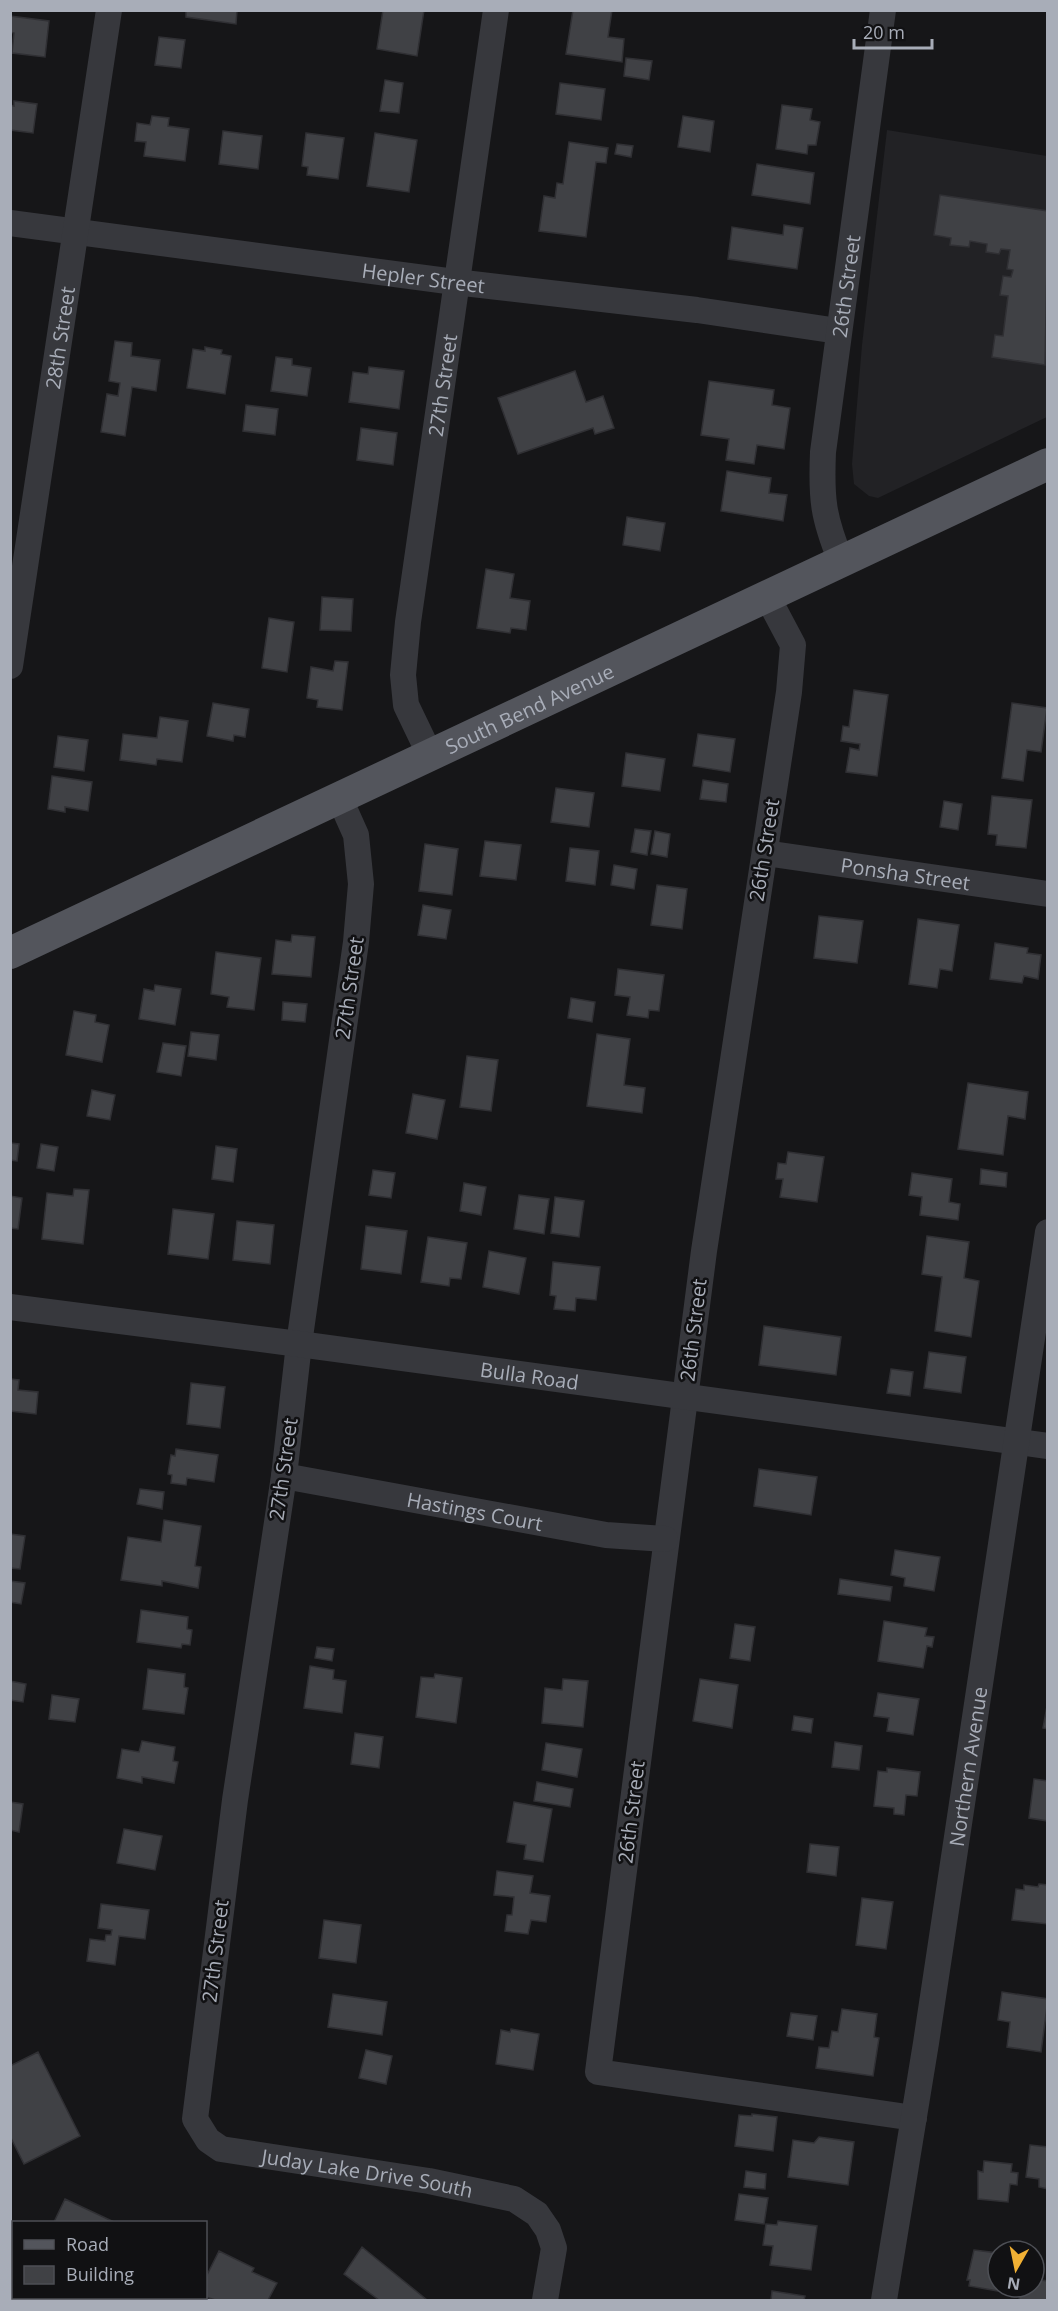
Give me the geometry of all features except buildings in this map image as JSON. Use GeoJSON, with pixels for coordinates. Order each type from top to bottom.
{"type":"FeatureCollection","features":[{"type":"Feature","properties":{"kind":"main road","name":"South Bend Avenue"},"geometry":{"type":"LineString","coordinates":[[10,953],[1047,464]]}},
{"type":"Feature","properties":{"kind":"street","name":"28th Street"},"geometry":{"type":"LineString","coordinates":[[10,666],[109,10]]}},
{"type":"Feature","properties":{"kind":"street","name":"27th Street"},"geometry":{"type":"LineString","coordinates":[[430,754],[406,705],[403,675],[408,622],[455,282],[496,10]]}},
{"type":"Feature","properties":{"kind":"street","name":"26th Street"},"geometry":{"type":"LineString","coordinates":[[841,561],[827,526],[821,498],[823,452],[883,10]]}},
{"type":"Feature","properties":{"kind":"street","name":"Hepler Street"},"geometry":{"type":"LineString","coordinates":[[10,224],[455,282],[697,310],[838,331]]}},
{"type":"Feature","properties":{"kind":"street","name":"26th Street"},"geometry":{"type":"LineString","coordinates":[[766,596],[793,645],[789,692],[704,1251],[665,1539],[598,2072],[914,2118]]}},
{"type":"Feature","properties":{"kind":"street","name":"27th Street"},"geometry":{"type":"LineString","coordinates":[[208,2140],[198,2128],[195,2108],[240,1765],[284,1476],[298,1344],[356,942],[361,884],[356,836],[339,797]]}},
{"type":"Feature","properties":{"kind":"street","name":"Ponsha Street"},"geometry":{"type":"LineString","coordinates":[[765,853],[1047,894]]}},
{"type":"Feature","properties":{"kind":"street","name":"Northern Avenue"},"geometry":{"type":"LineString","coordinates":[[884,2301],[1018,1442],[1047,1232]]}},
{"type":"Feature","properties":{"kind":"street","name":"Bulla Road"},"geometry":{"type":"LineString","coordinates":[[10,1307],[1047,1446]]}},
{"type":"Feature","properties":{"kind":"street","name":"Hastings Court"},"geometry":{"type":"LineString","coordinates":[[284,1476],[606,1534],[665,1539]]}},
{"type":"Feature","properties":{"kind":"street","name":"Juday Lake Drive South"},"geometry":{"type":"LineString","coordinates":[[208,2140],[221,2149],[429,2181],[514,2199],[537,2214],[548,2230],[554,2248],[545,2301]]}},
{"type":"Feature","properties":{"kind":"shaded area"},"geometry":{"type":"Polygon","coordinates":[[[887,130],[1047,156],[1047,417],[878,498],[869,496],[854,484],[852,464],[862,345],[887,130]]]}},
{"type":"Feature","properties":{"kind":"shaded area"},"geometry":{"type":"Polygon","coordinates":[[[10,2222],[12,2223],[12,2299],[94,2300],[11,2300],[10,2222]]]}}]}
